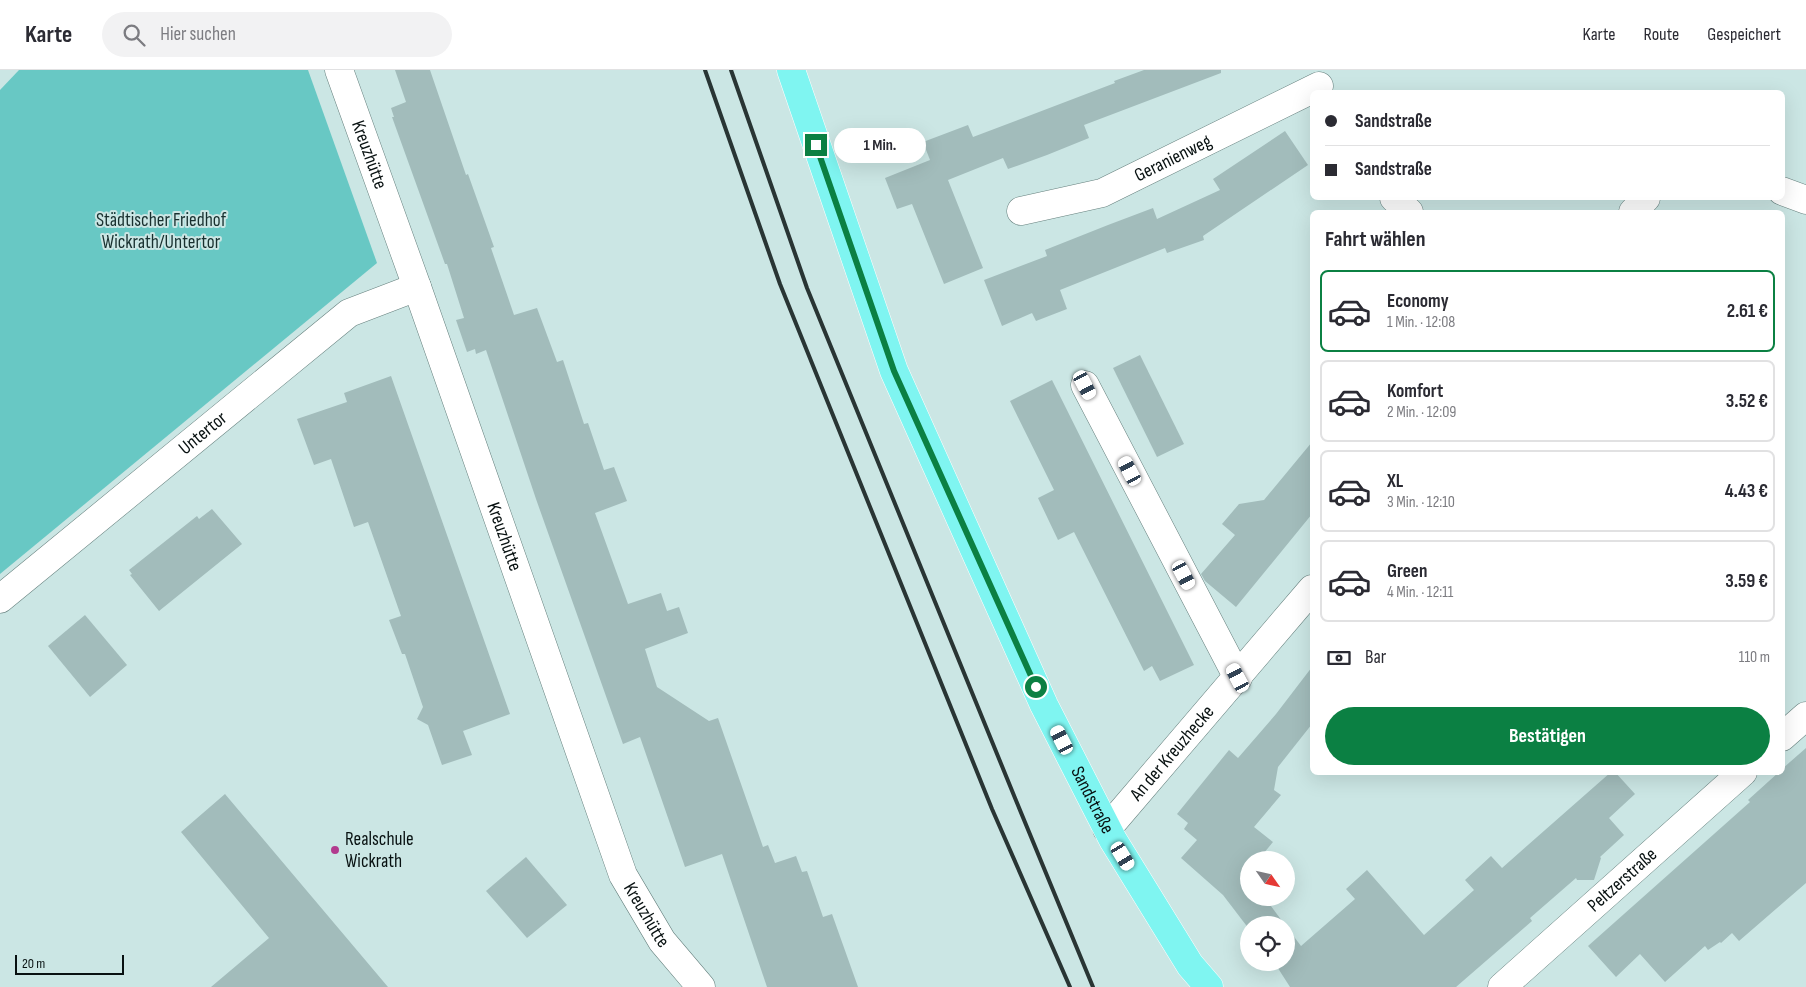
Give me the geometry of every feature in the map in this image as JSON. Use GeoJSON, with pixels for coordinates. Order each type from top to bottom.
{"type":"FeatureCollection","features":[{"type":"Feature","properties":{"kind":"main road","name":"Sandstraße"},"geometry":{"type":"LineString","coordinates":[[790,70],[894,371],[1044,705],[1107,829],[1190,965],[1210,987]]}},
{"type":"Feature","properties":{"kind":"street","name":"Kreuzhütte"},"geometry":{"type":"LineString","coordinates":[[339,70],[623,875],[662,941],[701,987]]}},
{"type":"Feature","properties":{"kind":"street","name":"Geranienweg"},"geometry":{"type":"LineString","coordinates":[[1020,211],[1102,194],[1319,83]]}},
{"type":"Feature","properties":{"kind":"street"},"geometry":{"type":"LineString","coordinates":[[1785,192],[1806,200]]}},
{"type":"Feature","properties":{"kind":"street"},"geometry":{"type":"LineString","coordinates":[[1396,200],[1406,210]]}},
{"type":"Feature","properties":{"kind":"street"},"geometry":{"type":"LineString","coordinates":[[1635,210],[1644,200]]}},
{"type":"Feature","properties":{"kind":"street","name":"Untertor"},"geometry":{"type":"LineString","coordinates":[[0,599],[349,313],[417,287]]}},
{"type":"Feature","properties":{"kind":"street"},"geometry":{"type":"LineString","coordinates":[[1085,385],[1238,678]]}},
{"type":"Feature","properties":{"kind":"street","name":"An der Kreuzhecke"},"geometry":{"type":"LineString","coordinates":[[1107,829],[1238,678],[1310,591]]}},
{"type":"Feature","properties":{"kind":"street"},"geometry":{"type":"LineString","coordinates":[[1785,734],[1806,716]]}},
{"type":"Feature","properties":{"kind":"street","name":"Peltzerstraße"},"geometry":{"type":"LineString","coordinates":[[1502,987],[1740,775]]}},
{"type":"Feature","properties":{"kind":"green space","name":"Städtischer Friedhof Wickrath/Untertor"},"geometry":{"type":"Polygon","coordinates":[[[19,70],[308,70],[377,263],[0,574],[0,90],[19,70]]]}},
{"type":"Feature","properties":{"kind":"building"},"geometry":{"type":"Polygon","coordinates":[[[395,70],[430,70],[466,175],[468,174],[494,247],[491,248],[514,315],[537,308],[557,362],[563,360],[584,424],[588,423],[604,470],[614,467],[627,501],[595,513],[628,604],[661,593],[667,611],[679,607],[688,633],[645,649],[657,687],[709,721],[718,718],[763,847],[768,845],[775,863],[796,856],[802,872],[807,871],[823,917],[832,914],[858,987],[767,987],[722,854],[685,867],[640,737],[623,744],[536,499],[486,350],[476,354],[475,349],[467,352],[456,320],[464,318],[447,264],[445,264],[392,117],[394,117],[391,108],[406,102],[395,70]]]}},
{"type":"Feature","properties":{"kind":"building"},"geometry":{"type":"Polygon","coordinates":[[[1144,70],[1221,70],[1221,73],[1084,125],[1089,138],[1047,155],[1008,169],[1003,158],[948,180],[983,268],[944,284],[912,204],[897,209],[885,178],[930,160],[923,142],[968,125],[973,137],[1115,83],[1114,81],[1144,70]]]}},
{"type":"Feature","properties":{"kind":"building"},"geometry":{"type":"Polygon","coordinates":[[[1285,131],[1308,165],[1203,236],[1204,240],[1167,253],[1165,248],[1060,290],[1067,309],[1036,321],[1032,313],[1002,326],[984,280],[1047,256],[1045,250],[1108,225],[1153,208],[1157,219],[1220,190],[1213,179],[1285,131]]]}},
{"type":"Feature","properties":{"kind":"building"},"geometry":{"type":"Polygon","coordinates":[[[1140,355],[1184,444],[1157,457],[1113,368],[1140,355]]]}},
{"type":"Feature","properties":{"kind":"building"},"geometry":{"type":"Polygon","coordinates":[[[391,376],[510,714],[463,731],[472,755],[442,765],[428,725],[417,719],[423,707],[405,654],[402,654],[389,620],[401,616],[368,522],[354,527],[331,459],[314,465],[297,419],[347,402],[344,393],[391,376]]]}},
{"type":"Feature","properties":{"kind":"building"},"geometry":{"type":"Polygon","coordinates":[[[1052,380],[1194,665],[1160,681],[1152,666],[1144,671],[1074,532],[1058,540],[1038,498],[1054,490],[1010,401],[1052,380]]]}},
{"type":"Feature","properties":{"kind":"building"},"geometry":{"type":"Polygon","coordinates":[[[1310,444],[1310,516],[1236,607],[1205,581],[1201,574],[1235,535],[1222,524],[1239,504],[1264,500],[1310,444]]]}},
{"type":"Feature","properties":{"kind":"building"},"geometry":{"type":"Polygon","coordinates":[[[212,509],[242,544],[159,611],[130,575],[132,574],[129,570],[197,516],[199,519],[212,509]]]}},
{"type":"Feature","properties":{"kind":"building"},"geometry":{"type":"Polygon","coordinates":[[[85,615],[127,665],[90,697],[48,646],[85,615]]]}},
{"type":"Feature","properties":{"kind":"building"},"geometry":{"type":"Polygon","coordinates":[[[1310,670],[1310,727],[1278,767],[1274,790],[1281,795],[1254,827],[1273,842],[1266,851],[1240,851],[1240,906],[1271,906],[1278,916],[1240,917],[1223,895],[1181,858],[1197,840],[1184,829],[1188,823],[1177,814],[1229,750],[1238,758],[1276,714],[1310,670]]]}},
{"type":"Feature","properties":{"kind":"building"},"geometry":{"type":"Polygon","coordinates":[[[1806,748],[1806,883],[1739,941],[1732,933],[1721,943],[1708,950],[1705,946],[1665,982],[1640,954],[1616,977],[1588,946],[1750,802],[1748,800],[1776,775],[1785,775],[1785,766],[1806,748]]]}},
{"type":"Feature","properties":{"kind":"building"},"geometry":{"type":"Polygon","coordinates":[[[1608,775],[1618,775],[1635,794],[1609,818],[1624,835],[1600,857],[1594,880],[1577,880],[1576,878],[1530,918],[1532,921],[1456,987],[1290,987],[1280,971],[1295,971],[1295,938],[1301,946],[1355,899],[1346,889],[1367,870],[1424,935],[1474,890],[1465,880],[1491,856],[1502,868],[1608,775]]]}},
{"type":"Feature","properties":{"kind":"building"},"geometry":{"type":"Polygon","coordinates":[[[225,794],[388,987],[211,987],[269,938],[181,832],[225,794]]]}},
{"type":"Feature","properties":{"kind":"building"},"geometry":{"type":"Polygon","coordinates":[[[526,857],[567,905],[527,938],[486,891],[526,857]]]}},
{"type":"Feature","properties":{"kind":"railway"},"geometry":{"type":"LineString","coordinates":[[705,70],[780,284],[992,809],[1070,987]]}},
{"type":"Feature","properties":{"kind":"railway"},"geometry":{"type":"LineString","coordinates":[[731,70],[807,288],[1093,987]]}},
{"type":"Feature","properties":{"kind":"place","name":"Realschule Wickrath"},"geometry":{"type":"Point","coordinates":[335,850]}},
{"type":"Feature","properties":{"kind":"route"},"geometry":{"type":"LineString","coordinates":[[816,145],[894,371],[1036,687]]}}]}
